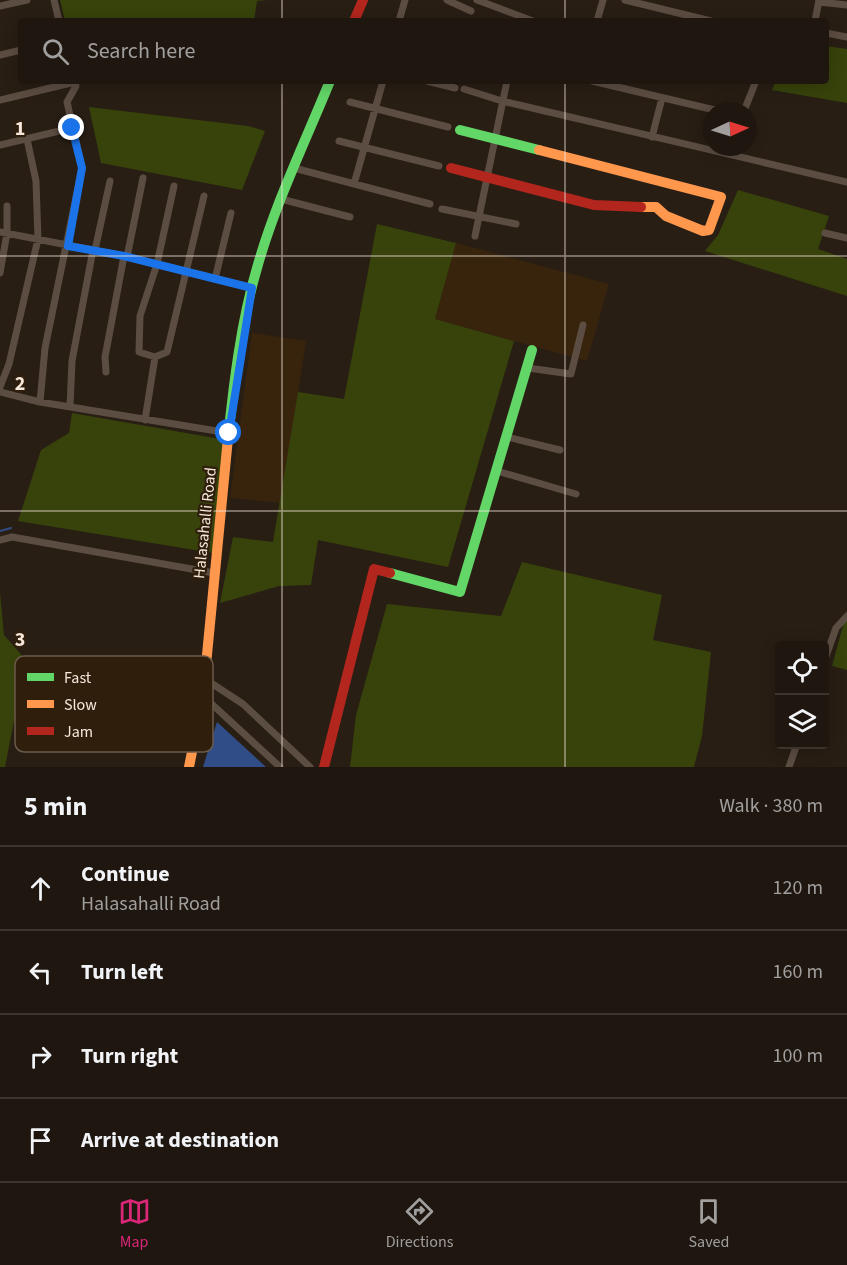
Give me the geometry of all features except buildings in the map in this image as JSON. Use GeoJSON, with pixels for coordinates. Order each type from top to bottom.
{"type":"FeatureCollection","features":[{"type":"Feature","properties":{"kind":"street"},"geometry":{"type":"LineString","coordinates":[[0,6],[27,0]]}},
{"type":"Feature","properties":{"kind":"street"},"geometry":{"type":"LineString","coordinates":[[54,0],[58,18]]}},
{"type":"Feature","properties":{"kind":"street"},"geometry":{"type":"LineString","coordinates":[[355,18],[363,0]]}},
{"type":"Feature","properties":{"kind":"street"},"geometry":{"type":"LineString","coordinates":[[400,18],[405,0]]}},
{"type":"Feature","properties":{"kind":"street"},"geometry":{"type":"LineString","coordinates":[[447,0],[471,11]]}},
{"type":"Feature","properties":{"kind":"street"},"geometry":{"type":"LineString","coordinates":[[477,0],[516,18]]}},
{"type":"Feature","properties":{"kind":"street"},"geometry":{"type":"LineString","coordinates":[[598,18],[603,0]]}},
{"type":"Feature","properties":{"kind":"street"},"geometry":{"type":"LineString","coordinates":[[625,0],[699,18]]}},
{"type":"Feature","properties":{"kind":"street"},"geometry":{"type":"LineString","coordinates":[[816,18],[819,1],[847,5]]}},
{"type":"Feature","properties":{"kind":"street"},"geometry":{"type":"LineString","coordinates":[[829,34],[847,37]]}},
{"type":"Feature","properties":{"kind":"street"},"geometry":{"type":"LineString","coordinates":[[0,55],[18,51]]}},
{"type":"Feature","properties":{"kind":"street"},"geometry":{"type":"LineString","coordinates":[[0,100],[66,84]]}},
{"type":"Feature","properties":{"kind":"street"},"geometry":{"type":"LineString","coordinates":[[40,402],[45,348],[68,246],[82,168],[67,102],[75,84]]}},
{"type":"Feature","properties":{"kind":"street","name":"Halasahalli Road"},"geometry":{"type":"LineString","coordinates":[[207,656],[229,433],[252,288],[281,198],[329,84]]}},
{"type":"Feature","properties":{"kind":"street"},"geometry":{"type":"LineString","coordinates":[[354,184],[382,84]]}},
{"type":"Feature","properties":{"kind":"street"},"geometry":{"type":"LineString","coordinates":[[440,84],[455,88]]}},
{"type":"Feature","properties":{"kind":"street"},"geometry":{"type":"LineString","coordinates":[[475,236],[493,138],[506,84]]}},
{"type":"Feature","properties":{"kind":"street"},"geometry":{"type":"LineString","coordinates":[[604,84],[703,108]]}},
{"type":"Feature","properties":{"kind":"street"},"geometry":{"type":"LineString","coordinates":[[748,102],[755,84]]}},
{"type":"Feature","properties":{"kind":"street"},"geometry":{"type":"LineString","coordinates":[[464,89],[502,101],[703,150]]}},
{"type":"Feature","properties":{"kind":"street"},"geometry":{"type":"LineString","coordinates":[[652,137],[662,98]]}},
{"type":"Feature","properties":{"kind":"street"},"geometry":{"type":"LineString","coordinates":[[350,102],[448,127]]}},
{"type":"Feature","properties":{"kind":"street"},"geometry":{"type":"LineString","coordinates":[[0,145],[72,128]]}},
{"type":"Feature","properties":{"kind":"street"},"geometry":{"type":"LineString","coordinates":[[339,141],[594,205],[656,207],[666,216],[703,231],[709,230],[721,197],[460,130]]}},
{"type":"Feature","properties":{"kind":"street"},"geometry":{"type":"LineString","coordinates":[[0,387],[9,364],[38,239],[36,181],[27,139]]}},
{"type":"Feature","properties":{"kind":"street"},"geometry":{"type":"LineString","coordinates":[[729,156],[847,182]]}},
{"type":"Feature","properties":{"kind":"street"},"geometry":{"type":"LineString","coordinates":[[294,168],[430,204]]}},
{"type":"Feature","properties":{"kind":"street"},"geometry":{"type":"LineString","coordinates":[[106,372],[105,357],[143,178]]}},
{"type":"Feature","properties":{"kind":"street"},"geometry":{"type":"LineString","coordinates":[[70,407],[72,361],[110,181]]}},
{"type":"Feature","properties":{"kind":"street"},"geometry":{"type":"LineString","coordinates":[[174,186],[157,264],[140,316],[139,352],[154,357],[167,352],[204,196]]}},
{"type":"Feature","properties":{"kind":"street"},"geometry":{"type":"LineString","coordinates":[[281,198],[350,217]]}},
{"type":"Feature","properties":{"kind":"street"},"geometry":{"type":"LineString","coordinates":[[0,273],[8,206]]}},
{"type":"Feature","properties":{"kind":"street"},"geometry":{"type":"LineString","coordinates":[[442,209],[516,224]]}},
{"type":"Feature","properties":{"kind":"street"},"geometry":{"type":"LineString","coordinates":[[215,279],[231,213]]}},
{"type":"Feature","properties":{"kind":"street"},"geometry":{"type":"LineString","coordinates":[[4,232],[125,256],[252,288]]}},
{"type":"Feature","properties":{"kind":"street"},"geometry":{"type":"LineString","coordinates":[[825,233],[847,238]]}},
{"type":"Feature","properties":{"kind":"street"},"geometry":{"type":"LineString","coordinates":[[528,368],[571,374],[583,325]]}},
{"type":"Feature","properties":{"kind":"street"},"geometry":{"type":"LineString","coordinates":[[324,767],[374,569],[460,592],[532,350]]}},
{"type":"Feature","properties":{"kind":"street"},"geometry":{"type":"LineString","coordinates":[[145,420],[154,357]]}},
{"type":"Feature","properties":{"kind":"street"},"geometry":{"type":"LineString","coordinates":[[0,392],[40,402],[229,433]]}},
{"type":"Feature","properties":{"kind":"street"},"geometry":{"type":"LineString","coordinates":[[507,437],[560,450]]}},
{"type":"Feature","properties":{"kind":"street"},"geometry":{"type":"LineString","coordinates":[[497,471],[576,494]]}},
{"type":"Feature","properties":{"kind":"street"},"geometry":{"type":"LineString","coordinates":[[0,540],[12,537],[214,573]]}},
{"type":"Feature","properties":{"kind":"street"},"geometry":{"type":"LineString","coordinates":[[829,650],[836,628],[847,616]]}},
{"type":"Feature","properties":{"kind":"street"},"geometry":{"type":"LineString","coordinates":[[213,684],[243,704],[310,767]]}},
{"type":"Feature","properties":{"kind":"street"},"geometry":{"type":"LineString","coordinates":[[213,705],[280,767]]}},
{"type":"Feature","properties":{"kind":"street"},"geometry":{"type":"LineString","coordinates":[[789,767],[794,749]]}},
{"type":"Feature","properties":{"kind":"street","name":"Halasahalli Road"},"geometry":{"type":"LineString","coordinates":[[189,767],[192,752]]}},
{"type":"Feature","properties":{"kind":"shaded area"},"geometry":{"type":"Polygon","coordinates":[[[456,243],[609,284],[587,361],[435,319],[456,243]]]}},
{"type":"Feature","properties":{"kind":"shaded area"},"geometry":{"type":"Polygon","coordinates":[[[252,333],[306,341],[281,503],[230,498],[252,333]]]}},
{"type":"Feature","properties":{"kind":"green space"},"geometry":{"type":"Polygon","coordinates":[[[60,0],[267,0],[257,1],[254,18],[64,18],[60,0]]]}},
{"type":"Feature","properties":{"kind":"green space"},"geometry":{"type":"Polygon","coordinates":[[[829,46],[847,49],[847,103],[772,90],[775,84],[829,84],[829,46]]]}},
{"type":"Feature","properties":{"kind":"green space"},"geometry":{"type":"Polygon","coordinates":[[[89,107],[248,126],[265,131],[242,190],[101,163],[89,107]]]}},
{"type":"Feature","properties":{"kind":"green space"},"geometry":{"type":"Polygon","coordinates":[[[738,190],[829,216],[818,249],[847,259],[847,296],[705,251],[718,235],[738,190]]]}},
{"type":"Feature","properties":{"kind":"green space"},"geometry":{"type":"Polygon","coordinates":[[[377,224],[456,243],[435,319],[514,341],[448,567],[318,540],[311,585],[279,586],[220,603],[233,537],[273,542],[298,392],[344,399],[377,224]]]}},
{"type":"Feature","properties":{"kind":"green space"},"geometry":{"type":"Polygon","coordinates":[[[72,413],[226,440],[213,553],[18,521],[41,450],[69,433],[72,413]]]}},
{"type":"Feature","properties":{"kind":"green space"},"geometry":{"type":"Polygon","coordinates":[[[522,562],[662,595],[653,640],[711,652],[702,736],[694,767],[350,767],[356,715],[387,604],[501,616],[522,562]]]}},
{"type":"Feature","properties":{"kind":"green space"},"geometry":{"type":"Polygon","coordinates":[[[0,593],[4,635],[22,656],[15,656],[15,716],[5,767],[0,767],[0,593]]]}},
{"type":"Feature","properties":{"kind":"green space"},"geometry":{"type":"Polygon","coordinates":[[[847,611],[847,670],[832,666],[847,611]]]}},
{"type":"Feature","properties":{"kind":"water"},"geometry":{"type":"Polygon","coordinates":[[[217,722],[266,767],[203,767],[208,752],[213,752],[213,735],[217,722]]]}},
{"type":"Feature","properties":{"kind":"waterway"},"geometry":{"type":"LineString","coordinates":[[0,531],[11,528]]}},
{"type":"Feature","properties":{"kind":"traffic: fast"},"geometry":{"type":"LineString","coordinates":[[228,438],[242,331],[251,289],[281,197],[329,84]]}},
{"type":"Feature","properties":{"kind":"traffic: fast"},"geometry":{"type":"LineString","coordinates":[[460,130],[539,150]]}},
{"type":"Feature","properties":{"kind":"traffic: fast"},"geometry":{"type":"LineString","coordinates":[[390,573],[460,592],[532,350]]}},
{"type":"Feature","properties":{"kind":"traffic: slow"},"geometry":{"type":"LineString","coordinates":[[539,150],[721,197],[709,230],[703,231],[666,216],[656,207],[641,207]]}},
{"type":"Feature","properties":{"kind":"traffic: slow"},"geometry":{"type":"LineString","coordinates":[[207,656],[228,438]]}},
{"type":"Feature","properties":{"kind":"traffic: slow"},"geometry":{"type":"LineString","coordinates":[[189,767],[192,752]]}},
{"type":"Feature","properties":{"kind":"traffic: jam"},"geometry":{"type":"LineString","coordinates":[[355,18],[363,0]]}},
{"type":"Feature","properties":{"kind":"traffic: jam"},"geometry":{"type":"LineString","coordinates":[[451,168],[594,205],[641,207]]}},
{"type":"Feature","properties":{"kind":"traffic: jam"},"geometry":{"type":"LineString","coordinates":[[324,767],[374,569],[390,573]]}},
{"type":"Feature","properties":{"kind":"route"},"geometry":{"type":"LineString","coordinates":[[72,128],[82,168],[68,246],[124,256],[252,288],[245,319],[229,433]]}}]}
